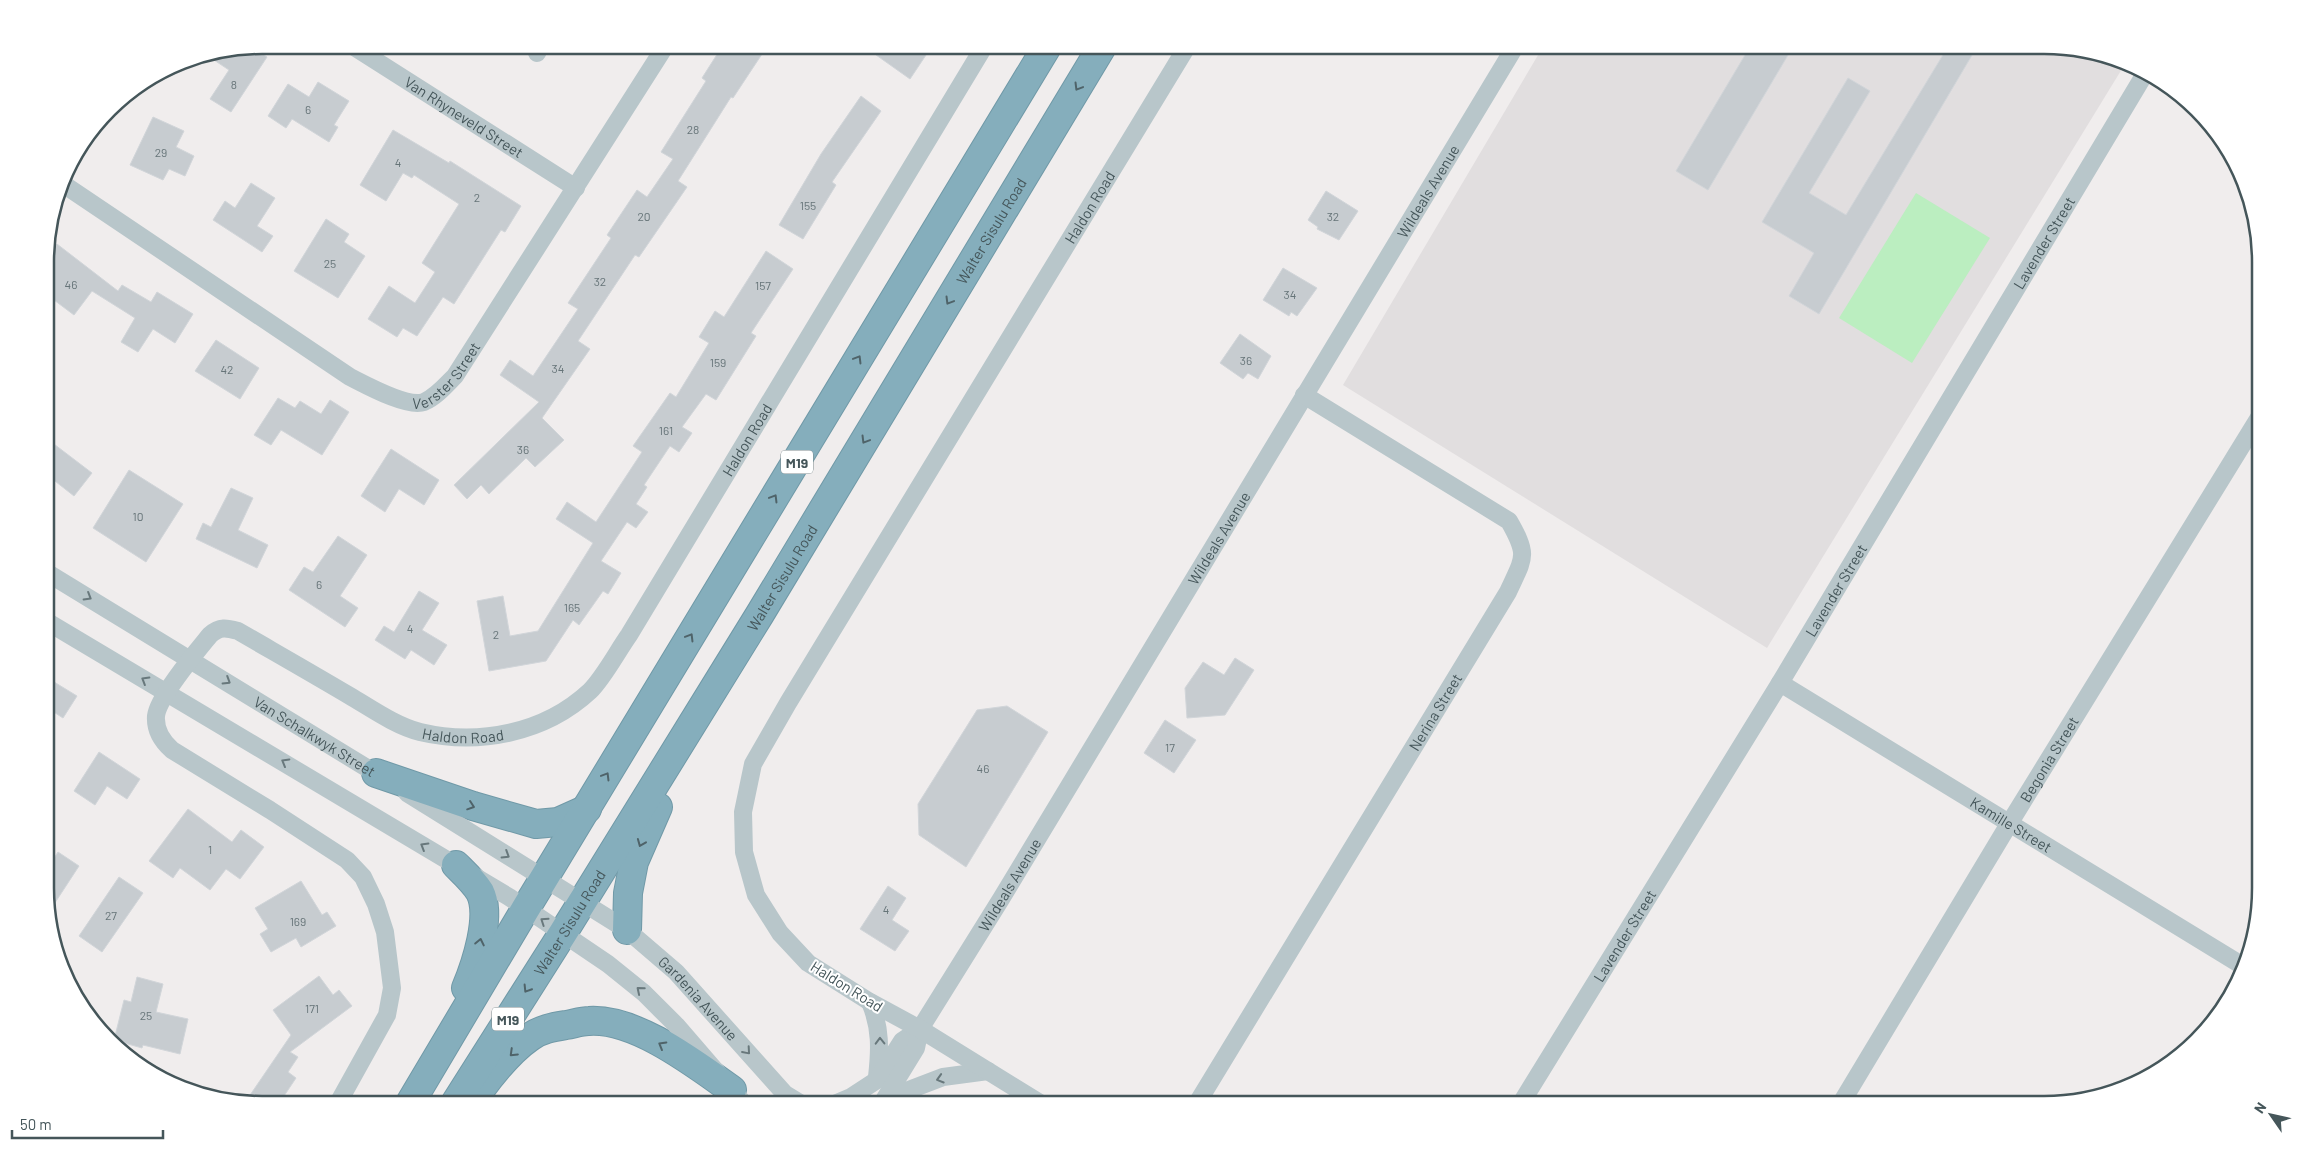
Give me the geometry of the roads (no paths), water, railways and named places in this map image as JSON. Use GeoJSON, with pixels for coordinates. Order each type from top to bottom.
{"type":"FeatureCollection","features":[{"type":"Feature","properties":{"kind":"highway","name":"M19"},"geometry":{"type":"LineString","coordinates":[[414,1096],[526,908],[1043,54]]}},
{"type":"Feature","properties":{"kind":"highway","name":"Walter Sisulu Road"},"geometry":{"type":"LineString","coordinates":[[460,1096],[760,614],[1098,54]]}},
{"type":"Feature","properties":{"kind":"highway"},"geometry":{"type":"LineString","coordinates":[[627,930],[630,877],[646,833],[760,614]]}},
{"type":"Feature","properties":{"kind":"highway"},"geometry":{"type":"LineString","coordinates":[[376,773],[473,806],[536,824],[558,822],[587,809]]}},
{"type":"Feature","properties":{"kind":"highway"},"geometry":{"type":"LineString","coordinates":[[431,1069],[469,980],[478,950],[485,914],[480,892],[456,865]]}},
{"type":"Feature","properties":{"kind":"highway"},"geometry":{"type":"LineString","coordinates":[[475,1096],[491,1076],[530,1037],[548,1028],[589,1021],[615,1024],[647,1036],[699,1067],[736,1096]]}},
{"type":"Feature","properties":{"kind":"street","name":"Van Rhyneveld Street"},"geometry":{"type":"LineString","coordinates":[[364,54],[576,188]]}},
{"type":"Feature","properties":{"kind":"street","name":"Verster Street"},"geometry":{"type":"LineString","coordinates":[[68,187],[350,377],[379,392],[403,400],[423,402],[437,394],[454,376],[660,54]]}},
{"type":"Feature","properties":{"kind":"street","name":"Haldon Road"},"geometry":{"type":"LineString","coordinates":[[342,1096],[387,1015],[392,988],[385,932],[376,904],[363,877],[347,860],[172,750],[163,742],[157,726],[156,714],[166,693],[215,630],[225,627],[238,631],[382,715],[418,732],[451,738],[502,735],[524,728],[543,721],[563,710],[590,690],[629,635],[980,54]]}},
{"type":"Feature","properties":{"kind":"street","name":"Haldon Road"},"geometry":{"type":"LineString","coordinates":[[920,1029],[870,1002],[808,963],[780,933],[756,895],[744,852],[743,812],[753,764],[1183,54]]}},
{"type":"Feature","properties":{"kind":"street","name":"Wildeals Avenue"},"geometry":{"type":"LineString","coordinates":[[920,1029],[1002,899],[1511,54]]}},
{"type":"Feature","properties":{"kind":"street","name":"Lavender Street"},"geometry":{"type":"LineString","coordinates":[[1526,1096],[1780,683],[2142,79]]}},
{"type":"Feature","properties":{"kind":"street","name":"Nerina Street"},"geometry":{"type":"LineString","coordinates":[[1201,1096],[1503,601],[1523,560],[1522,542],[1509,520],[1304,395]]}},
{"type":"Feature","properties":{"kind":"street","name":"Begonia Street"},"geometry":{"type":"LineString","coordinates":[[1845,1096],[2009,824],[2252,429]]}},
{"type":"Feature","properties":{"kind":"street","name":"Van Schalkwyk Street"},"geometry":{"type":"LineString","coordinates":[[54,577],[191,659],[582,901]]}},
{"type":"Feature","properties":{"kind":"street"},"geometry":{"type":"LineString","coordinates":[[54,626],[456,865],[563,933],[608,964],[644,993],[687,1036],[737,1096]]}},
{"type":"Feature","properties":{"kind":"street","name":"Kamille Street"},"geometry":{"type":"LineString","coordinates":[[1780,683],[2238,963]]}},
{"type":"Feature","properties":{"kind":"street","name":"Gardenia Avenue"},"geometry":{"type":"LineString","coordinates":[[582,901],[627,930],[676,972],[788,1096]]}},
{"type":"Feature","properties":{"kind":"street"},"geometry":{"type":"LineString","coordinates":[[870,1002],[877,1018],[880,1040],[877,1080]]}},
{"type":"Feature","properties":{"kind":"street"},"geometry":{"type":"LineString","coordinates":[[920,1029],[1028,1096]]}},
{"type":"Feature","properties":{"kind":"street"},"geometry":{"type":"LineString","coordinates":[[851,1096],[877,1080],[902,1041],[920,1029]]}},
{"type":"Feature","properties":{"kind":"street"},"geometry":{"type":"LineString","coordinates":[[886,1096],[916,1048],[920,1029]]}},
{"type":"Feature","properties":{"kind":"street"},"geometry":{"type":"LineString","coordinates":[[902,1096],[909,1090],[944,1077],[988,1071]]}}]}
